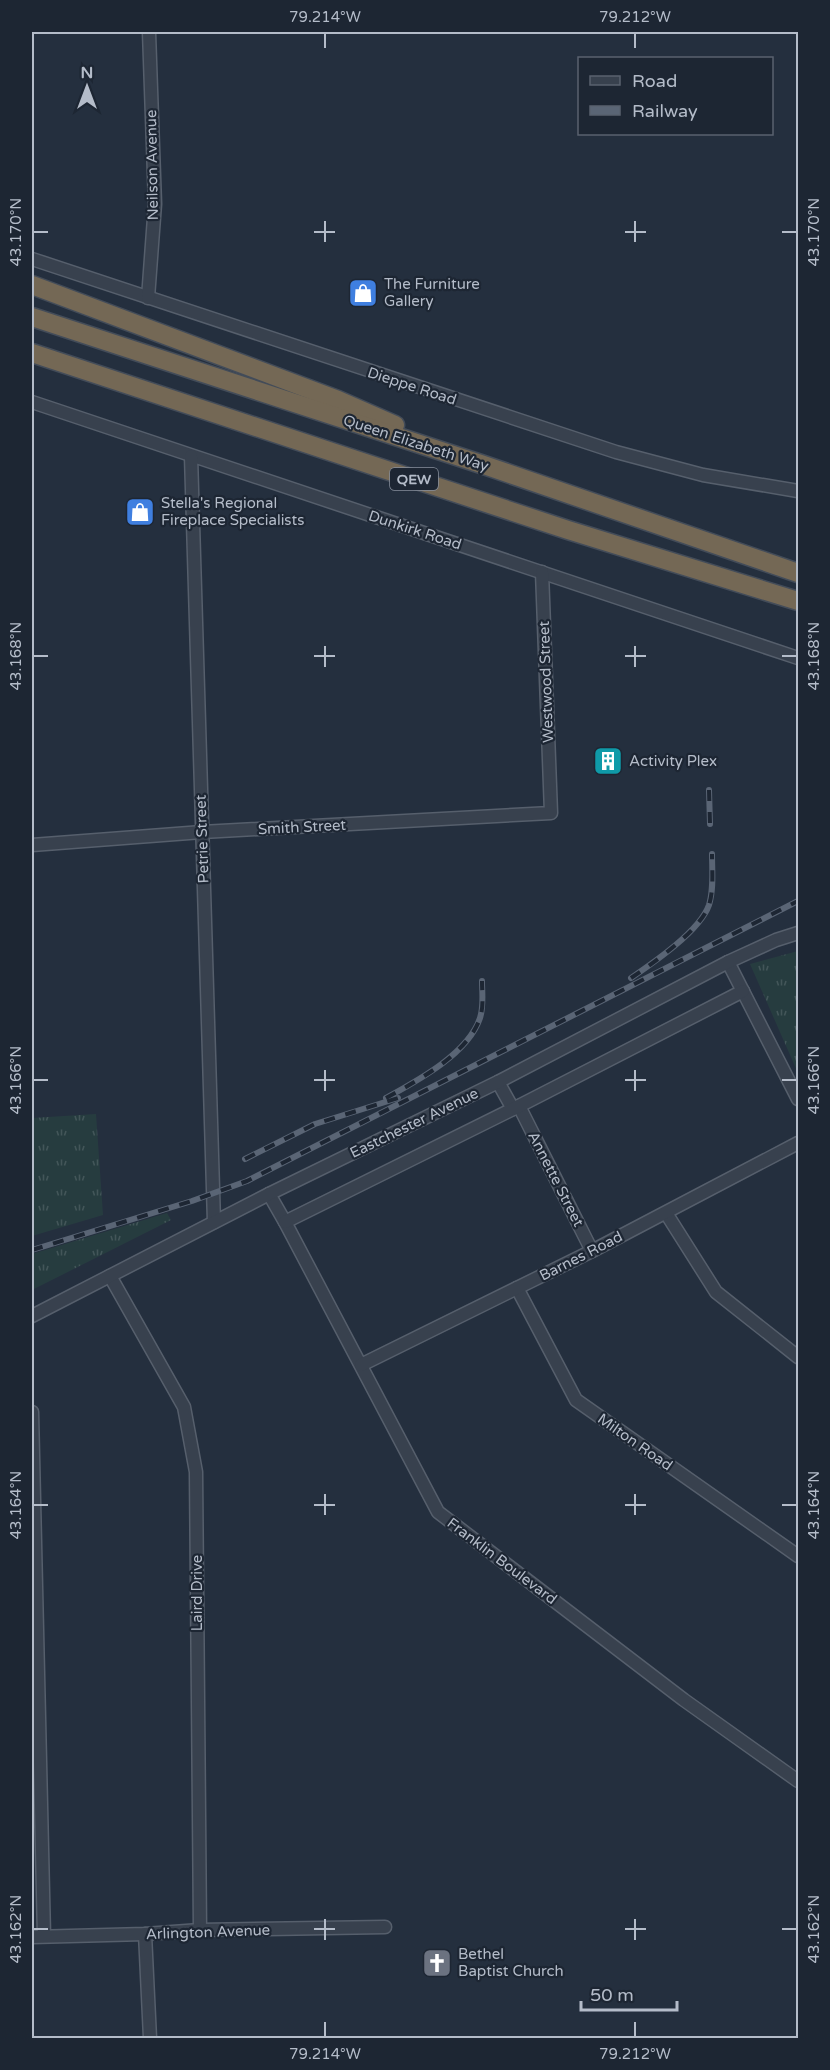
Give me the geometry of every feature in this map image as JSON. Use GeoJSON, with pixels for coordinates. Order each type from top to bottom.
{"type":"FeatureCollection","features":[{"type":"Feature","properties":{"kind":"highway"},"geometry":{"type":"LineString","coordinates":[[32,285],[338,400],[481,464]]}},
{"type":"Feature","properties":{"kind":"highway","name":"Queen Elizabeth Way"},"geometry":{"type":"LineString","coordinates":[[32,317],[481,464],[798,573]]}},
{"type":"Feature","properties":{"kind":"highway","name":"QEW"},"geometry":{"type":"LineString","coordinates":[[32,353],[568,530],[798,601]]}},
{"type":"Feature","properties":{"kind":"street","name":"Neilson Avenue"},"geometry":{"type":"LineString","coordinates":[[148,32],[155,204],[148,298]]}},
{"type":"Feature","properties":{"kind":"street","name":"Dieppe Road"},"geometry":{"type":"LineString","coordinates":[[32,259],[616,452],[703,475],[798,491]]}},
{"type":"Feature","properties":{"kind":"street","name":"Dunkirk Road"},"geometry":{"type":"LineString","coordinates":[[32,402],[798,658]]}},
{"type":"Feature","properties":{"kind":"street","name":"Petrie Street"},"geometry":{"type":"LineString","coordinates":[[191,456],[214,1222]]}},
{"type":"Feature","properties":{"kind":"street","name":"Westwood Street"},"geometry":{"type":"LineString","coordinates":[[542,572],[550,791]]}},
{"type":"Feature","properties":{"kind":"street","name":"Smith Street"},"geometry":{"type":"LineString","coordinates":[[32,845],[202,832],[551,813],[550,791]]}},
{"type":"Feature","properties":{"kind":"street","name":"Eastchester Avenue"},"geometry":{"type":"LineString","coordinates":[[32,1316],[269,1194],[498,1082],[728,962],[776,940],[798,933]]}},
{"type":"Feature","properties":{"kind":"street"},"geometry":{"type":"LineString","coordinates":[[728,962],[798,1099]]}},
{"type":"Feature","properties":{"kind":"street","name":"Eastchester Avenue"},"geometry":{"type":"LineString","coordinates":[[285,1222],[516,1108],[743,991]]}},
{"type":"Feature","properties":{"kind":"street","name":"Annette Street"},"geometry":{"type":"LineString","coordinates":[[498,1082],[516,1108],[592,1251]]}},
{"type":"Feature","properties":{"kind":"street","name":"Barnes Road"},"geometry":{"type":"LineString","coordinates":[[361,1365],[592,1251],[798,1143]]}},
{"type":"Feature","properties":{"kind":"street","name":"Franklin Boulevard"},"geometry":{"type":"LineString","coordinates":[[269,1194],[438,1512],[684,1700],[798,1781]]}},
{"type":"Feature","properties":{"kind":"street"},"geometry":{"type":"LineString","coordinates":[[666,1213],[716,1292],[798,1357]]}},
{"type":"Feature","properties":{"kind":"street","name":"Laird Drive"},"geometry":{"type":"LineString","coordinates":[[110,1276],[184,1407],[196,1472],[200,1930]]}},
{"type":"Feature","properties":{"kind":"street","name":"Milton Road"},"geometry":{"type":"LineString","coordinates":[[517,1288],[576,1400],[798,1556]]}},
{"type":"Feature","properties":{"kind":"street"},"geometry":{"type":"LineString","coordinates":[[32,1412],[38,1936]]}},
{"type":"Feature","properties":{"kind":"street","name":"Arlington Avenue"},"geometry":{"type":"LineString","coordinates":[[38,1936],[385,1927]]}},
{"type":"Feature","properties":{"kind":"street"},"geometry":{"type":"LineString","coordinates":[[145,1934],[150,2038]]}},
{"type":"Feature","properties":{"kind":"green space"},"geometry":{"type":"Polygon","coordinates":[[[798,951],[798,1073],[750,964],[798,951]]]}},
{"type":"Feature","properties":{"kind":"green space"},"geometry":{"type":"Polygon","coordinates":[[[96,1114],[103,1215],[32,1236],[32,1118],[96,1114]]]}},
{"type":"Feature","properties":{"kind":"green space"},"geometry":{"type":"Polygon","coordinates":[[[167,1213],[171,1220],[32,1290],[32,1254],[167,1213]]]}},
{"type":"Feature","properties":{"kind":"railway"},"geometry":{"type":"LineString","coordinates":[[709,790],[710,824]]}},
{"type":"Feature","properties":{"kind":"railway"},"geometry":{"type":"LineString","coordinates":[[631,978],[675,946],[704,915],[712,893],[712,854]]}},
{"type":"Feature","properties":{"kind":"railway"},"geometry":{"type":"LineString","coordinates":[[32,1250],[192,1201],[247,1181],[798,901]]}},
{"type":"Feature","properties":{"kind":"railway"},"geometry":{"type":"LineString","coordinates":[[386,1098],[440,1065],[465,1043],[480,1018],[482,981]]}},
{"type":"Feature","properties":{"kind":"railway"},"geometry":{"type":"LineString","coordinates":[[245,1159],[315,1124],[398,1098]]}},
{"type":"Feature","properties":{"kind":"place","name":"The Furniture Gallery"},"geometry":{"type":"Point","coordinates":[363,293]}},
{"type":"Feature","properties":{"kind":"place","name":"Stella's Regional Fireplace Specialists"},"geometry":{"type":"Point","coordinates":[140,512]}},
{"type":"Feature","properties":{"kind":"place","name":"Activity Plex"},"geometry":{"type":"Point","coordinates":[608,761]}},
{"type":"Feature","properties":{"kind":"place","name":"Bethel Baptist Church"},"geometry":{"type":"Point","coordinates":[437,1963]}}]}
